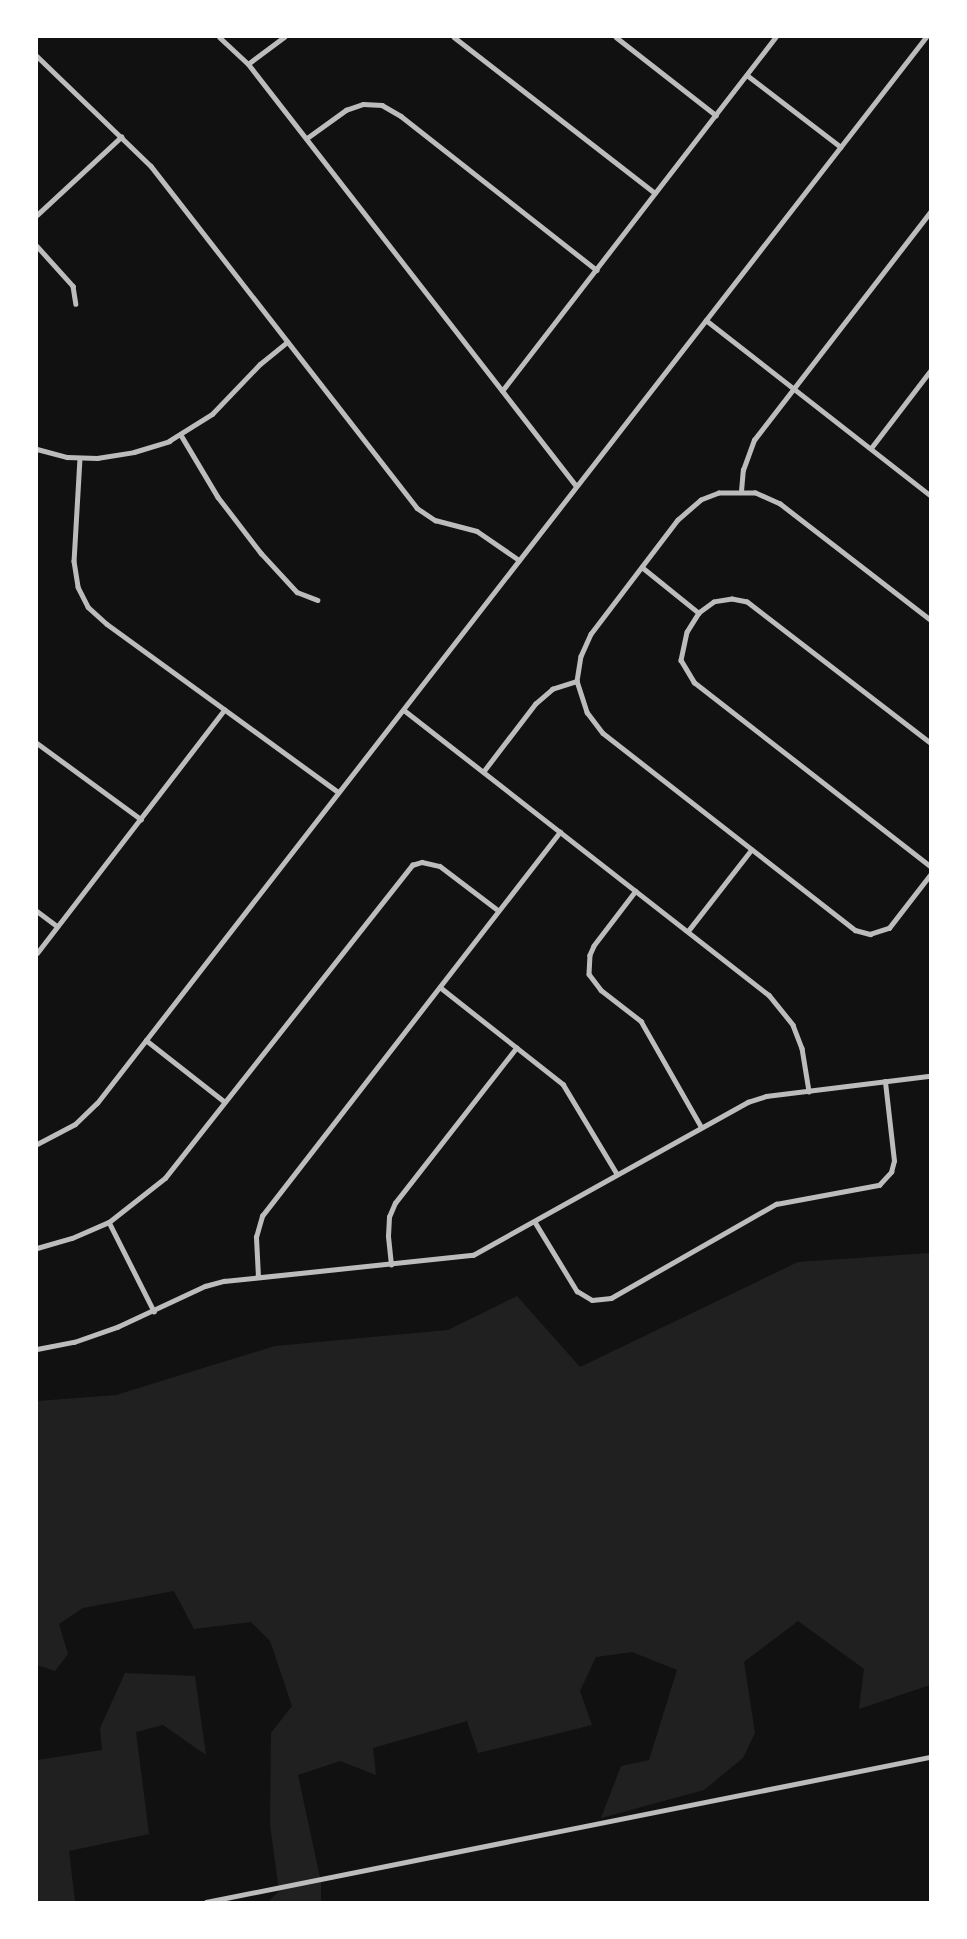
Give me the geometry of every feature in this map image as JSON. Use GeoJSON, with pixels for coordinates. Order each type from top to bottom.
{"type":"FeatureCollection","features":[{"type":"Feature","properties":{"kind":"street"},"geometry":{"type":"LineString","coordinates":[[219,37],[248,64],[307,138],[576,486]]}},
{"type":"Feature","properties":{"kind":"street"},"geometry":{"type":"LineString","coordinates":[[248,64],[284,37]]}},
{"type":"Feature","properties":{"kind":"street"},"geometry":{"type":"LineString","coordinates":[[454,37],[655,192]]}},
{"type":"Feature","properties":{"kind":"street"},"geometry":{"type":"LineString","coordinates":[[616,37],[716,115]]}},
{"type":"Feature","properties":{"kind":"street"},"geometry":{"type":"LineString","coordinates":[[502,391],[776,37]]}},
{"type":"Feature","properties":{"kind":"street"},"geometry":{"type":"LineString","coordinates":[[37,1144],[63,1131],[86,1114],[146,1040],[926,37]]}},
{"type":"Feature","properties":{"kind":"street"},"geometry":{"type":"LineString","coordinates":[[37,56],[151,166],[417,508],[435,520],[477,531],[519,560]]}},
{"type":"Feature","properties":{"kind":"street"},"geometry":{"type":"LineString","coordinates":[[747,75],[841,147]]}},
{"type":"Feature","properties":{"kind":"street"},"geometry":{"type":"LineString","coordinates":[[307,138],[346,110],[363,104],[382,105],[412,125],[597,270]]}},
{"type":"Feature","properties":{"kind":"street"},"geometry":{"type":"LineString","coordinates":[[37,215],[121,137]]}},
{"type":"Feature","properties":{"kind":"street"},"geometry":{"type":"LineString","coordinates":[[741,491],[747,454],[793,388],[930,212]]}},
{"type":"Feature","properties":{"kind":"street"},"geometry":{"type":"LineString","coordinates":[[37,246],[73,286],[77,297],[76,304]]}},
{"type":"Feature","properties":{"kind":"street"},"geometry":{"type":"LineString","coordinates":[[706,320],[930,495]]}},
{"type":"Feature","properties":{"kind":"street"},"geometry":{"type":"LineString","coordinates":[[37,449],[80,458],[134,452],[181,435],[212,414],[260,365],[287,342]]}},
{"type":"Feature","properties":{"kind":"street"},"geometry":{"type":"LineString","coordinates":[[870,448],[930,371]]}},
{"type":"Feature","properties":{"kind":"street"},"geometry":{"type":"LineString","coordinates":[[181,435],[218,497],[261,553],[297,592],[318,600]]}},
{"type":"Feature","properties":{"kind":"street"},"geometry":{"type":"LineString","coordinates":[[80,458],[74,561],[82,597],[107,624],[338,792]]}},
{"type":"Feature","properties":{"kind":"street"},"geometry":{"type":"LineString","coordinates":[[930,620],[780,504],[741,491],[719,493],[694,505],[678,520],[590,634],[581,656],[577,681],[587,712],[603,733],[850,926],[865,933],[889,928],[930,875]]}},
{"type":"Feature","properties":{"kind":"street"},"geometry":{"type":"LineString","coordinates":[[642,567],[699,613]]}},
{"type":"Feature","properties":{"kind":"street"},"geometry":{"type":"LineString","coordinates":[[930,743],[747,602],[722,599],[699,613],[687,632],[681,651],[688,676],[930,866]]}},
{"type":"Feature","properties":{"kind":"street"},"geometry":{"type":"LineString","coordinates":[[483,772],[535,704],[552,690],[577,681]]}},
{"type":"Feature","properties":{"kind":"street"},"geometry":{"type":"LineString","coordinates":[[37,953],[224,710]]}},
{"type":"Feature","properties":{"kind":"street"},"geometry":{"type":"LineString","coordinates":[[404,710],[753,981],[793,1025],[802,1048],[809,1091]]}},
{"type":"Feature","properties":{"kind":"street"},"geometry":{"type":"LineString","coordinates":[[37,743],[141,819]]}},
{"type":"Feature","properties":{"kind":"street"},"geometry":{"type":"LineString","coordinates":[[258,1277],[256,1237],[262,1216],[560,832]]}},
{"type":"Feature","properties":{"kind":"street"},"geometry":{"type":"LineString","coordinates":[[688,931],[751,850]]}},
{"type":"Feature","properties":{"kind":"street"},"geometry":{"type":"LineString","coordinates":[[37,1248],[72,1238],[109,1222],[165,1178],[412,865],[422,862],[440,866],[498,910]]}},
{"type":"Feature","properties":{"kind":"street"},"geometry":{"type":"LineString","coordinates":[[636,891],[594,946],[590,955],[589,974],[601,990],[641,1021],[701,1126]]}},
{"type":"Feature","properties":{"kind":"street"},"geometry":{"type":"LineString","coordinates":[[37,911],[57,926]]}},
{"type":"Feature","properties":{"kind":"street"},"geometry":{"type":"LineString","coordinates":[[440,987],[563,1084],[617,1174]]}},
{"type":"Feature","properties":{"kind":"street"},"geometry":{"type":"LineString","coordinates":[[146,1040],[225,1102]]}},
{"type":"Feature","properties":{"kind":"street"},"geometry":{"type":"LineString","coordinates":[[391,1265],[389,1217],[395,1203],[516,1048]]}},
{"type":"Feature","properties":{"kind":"street"},"geometry":{"type":"LineString","coordinates":[[37,1349],[88,1337],[154,1311],[205,1286],[258,1277],[473,1255],[701,1126],[757,1099],[930,1076]]}},
{"type":"Feature","properties":{"kind":"street"},"geometry":{"type":"LineString","coordinates":[[535,1222],[577,1291],[592,1300],[611,1298],[776,1204],[878,1185],[891,1172],[894,1161],[885,1082]]}},
{"type":"Feature","properties":{"kind":"street"},"geometry":{"type":"LineString","coordinates":[[109,1222],[154,1311]]}},
{"type":"Feature","properties":{"kind":"street"},"geometry":{"type":"LineString","coordinates":[[206,1902],[930,1757]]}},
{"type":"Feature","properties":{"kind":"shaded area"},"geometry":{"type":"Polygon","coordinates":[[[930,1253],[930,1685],[859,1709],[864,1669],[798,1621],[744,1662],[755,1733],[743,1758],[704,1790],[601,1818],[621,1766],[649,1760],[677,1670],[632,1652],[596,1657],[580,1691],[592,1725],[478,1753],[467,1721],[373,1748],[376,1775],[340,1761],[298,1775],[321,1882],[321,1902],[268,1902],[279,1891],[270,1825],[271,1733],[292,1706],[270,1641],[251,1622],[194,1629],[174,1591],[83,1608],[59,1624],[68,1654],[55,1671],[37,1665],[37,1401],[116,1395],[275,1346],[448,1330],[517,1296],[580,1367],[798,1262],[930,1253]]]}},
{"type":"Feature","properties":{"kind":"shaded area"},"geometry":{"type":"Polygon","coordinates":[[[125,1673],[195,1676],[206,1755],[163,1725],[136,1732],[149,1834],[69,1851],[75,1902],[37,1902],[37,1760],[102,1750],[100,1728],[125,1673]]]}}]}
